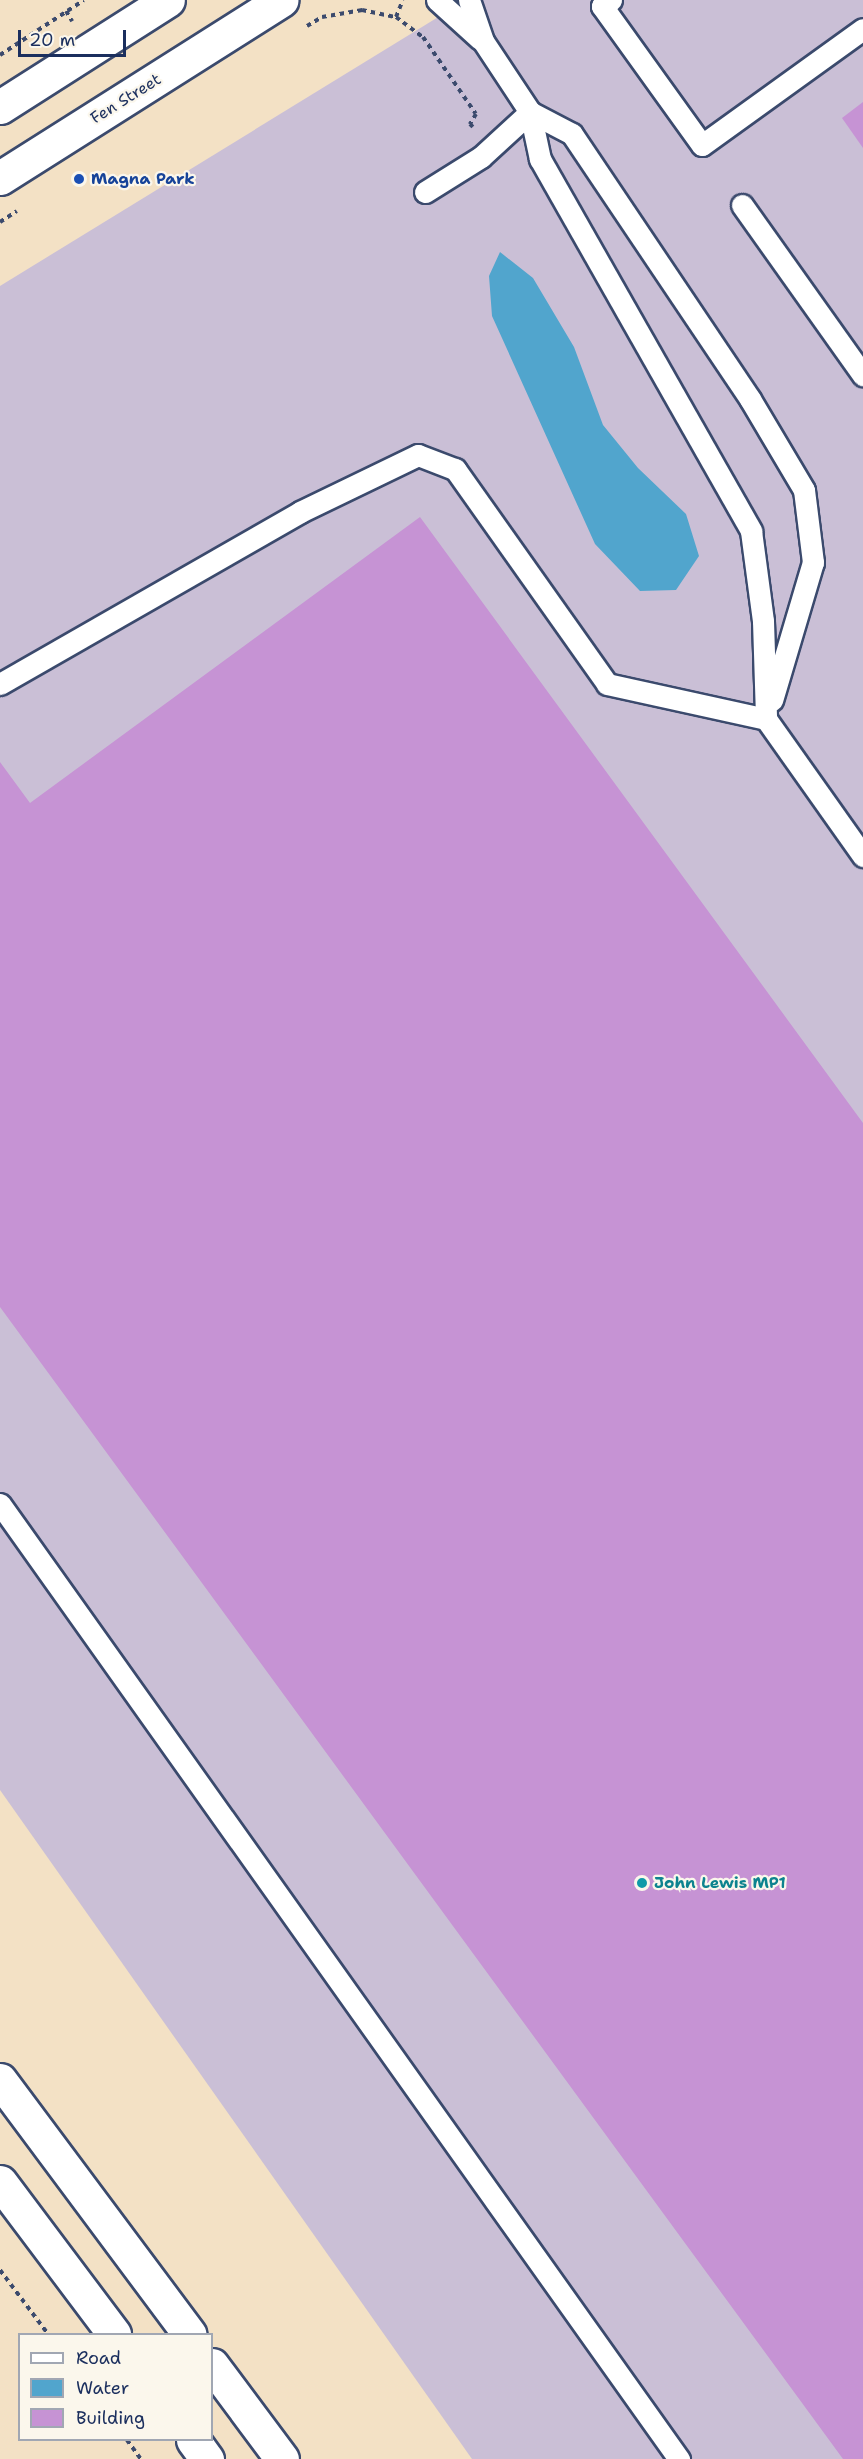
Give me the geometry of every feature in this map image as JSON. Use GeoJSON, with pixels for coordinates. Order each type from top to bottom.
{"type":"FeatureCollection","features":[{"type":"Feature","properties":{"kind":"main road"},"geometry":{"type":"LineString","coordinates":[[0,107],[139,11],[168,0]]}},
{"type":"Feature","properties":{"kind":"main road","name":"Fen Street"},"geometry":{"type":"LineString","coordinates":[[0,178],[282,0]]}},
{"type":"Feature","properties":{"kind":"main road"},"geometry":{"type":"LineString","coordinates":[[0,2080],[188,2333]]}},
{"type":"Feature","properties":{"kind":"main road"},"geometry":{"type":"LineString","coordinates":[[0,2182],[113,2333]]}},
{"type":"Feature","properties":{"kind":"main road"},"geometry":{"type":"LineString","coordinates":[[213,2365],[282,2459]]}},
{"type":"Feature","properties":{"kind":"main road"},"geometry":{"type":"LineString","coordinates":[[194,2441],[207,2459]]}},
{"type":"Feature","properties":{"kind":"lane"},"geometry":{"type":"LineString","coordinates":[[437,0],[483,41]]}},
{"type":"Feature","properties":{"kind":"lane"},"geometry":{"type":"LineString","coordinates":[[469,0],[483,41],[530,112],[540,159],[751,531],[763,621],[766,719],[863,856]]}},
{"type":"Feature","properties":{"kind":"lane"},"geometry":{"type":"LineString","coordinates":[[611,0],[602,6],[702,145],[863,29]]}},
{"type":"Feature","properties":{"kind":"lane"},"geometry":{"type":"LineString","coordinates":[[425,192],[489,150],[530,112]]}},
{"type":"Feature","properties":{"kind":"lane"},"geometry":{"type":"LineString","coordinates":[[530,112],[572,134],[750,399],[804,489],[813,562],[766,719]]}},
{"type":"Feature","properties":{"kind":"lane"},"geometry":{"type":"LineString","coordinates":[[742,205],[863,375]]}},
{"type":"Feature","properties":{"kind":"lane"},"geometry":{"type":"LineString","coordinates":[[0,684],[300,512],[418,455],[455,469],[607,684],[766,719]]}},
{"type":"Feature","properties":{"kind":"lane"},"geometry":{"type":"LineString","coordinates":[[0,1504],[679,2459]]}},
{"type":"Feature","properties":{"kind":"path"},"geometry":{"type":"LineString","coordinates":[[0,55],[84,0]]}},
{"type":"Feature","properties":{"kind":"path"},"geometry":{"type":"LineString","coordinates":[[396,17],[403,0]]}},
{"type":"Feature","properties":{"kind":"path"},"geometry":{"type":"LineString","coordinates":[[302,30],[322,17],[362,10],[396,17],[423,37],[476,114],[470,124],[489,150]]}},
{"type":"Feature","properties":{"kind":"path"},"geometry":{"type":"LineString","coordinates":[[0,222],[19,209]]}},
{"type":"Feature","properties":{"kind":"path"},"geometry":{"type":"LineString","coordinates":[[0,2270],[47,2333]]}},
{"type":"Feature","properties":{"kind":"path"},"geometry":{"type":"LineString","coordinates":[[128,2441],[141,2459]]}},
{"type":"Feature","properties":{"kind":"shaded area"},"geometry":{"type":"Polygon","coordinates":[[[466,0],[863,0],[863,2459],[472,2459],[0,1790],[0,286],[466,0]]]}},
{"type":"Feature","properties":{"kind":"water"},"geometry":{"type":"Polygon","coordinates":[[[500,252],[533,278],[574,347],[603,425],[638,468],[686,514],[699,556],[676,590],[640,591],[595,544],[492,316],[489,276],[500,252]]]}},
{"type":"Feature","properties":{"kind":"building"},"geometry":{"type":"Polygon","coordinates":[[[863,102],[863,148],[842,118],[863,102]]]}},
{"type":"Feature","properties":{"kind":"building","name":"John Lewis MP1"},"geometry":{"type":"Polygon","coordinates":[[[420,517],[863,1123],[863,2459],[843,2459],[0,1307],[0,762],[30,803],[420,517]]]}},
{"type":"Feature","properties":{"kind":"place","name":"Magna Park"},"geometry":{"type":"Point","coordinates":[79,179]}},
{"type":"Feature","properties":{"kind":"place","name":"John Lewis MP1"},"geometry":{"type":"Point","coordinates":[642,1883]}}]}
